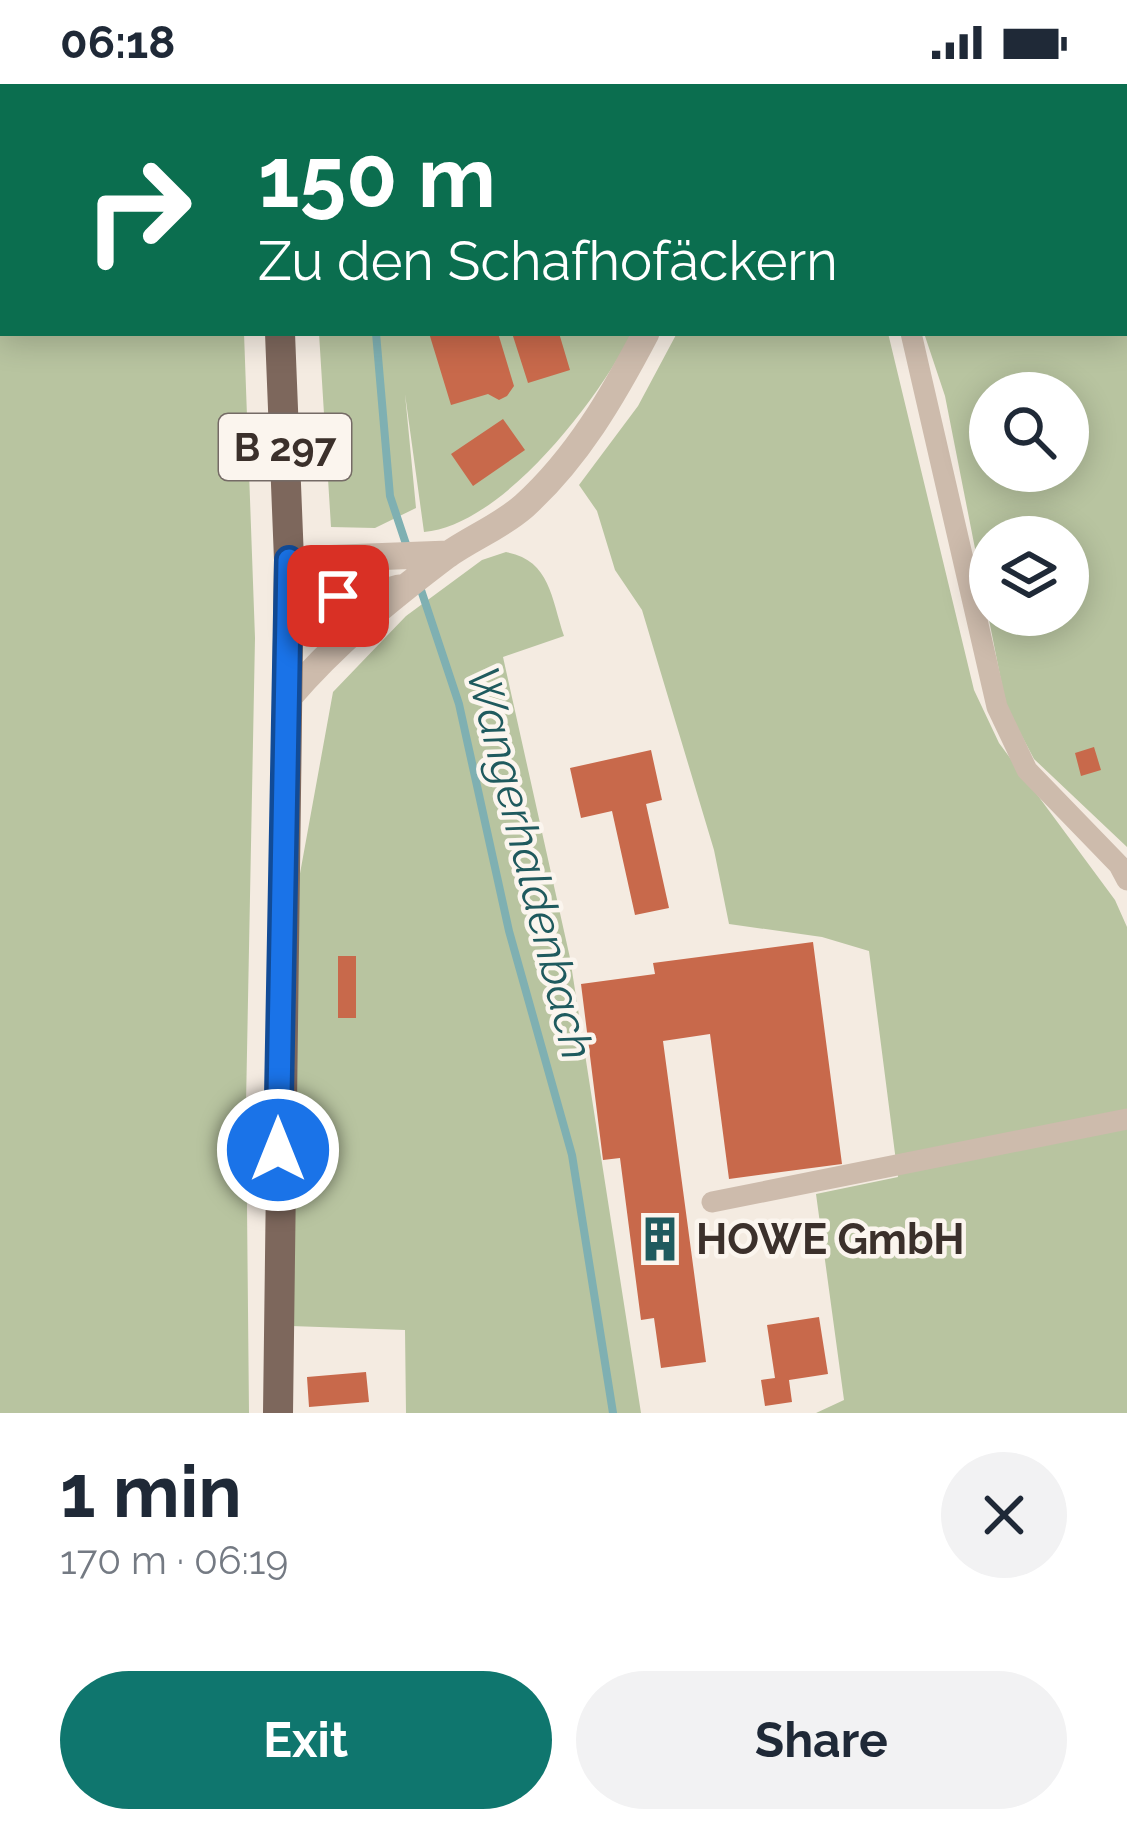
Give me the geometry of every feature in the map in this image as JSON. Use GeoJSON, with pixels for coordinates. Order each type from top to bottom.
{"type":"FeatureCollection","features":[{"type":"Feature","properties":{"kind":"main road","name":"B 297"},"geometry":{"type":"LineString","coordinates":[[278,1413],[278,1102],[289,560],[280,336]]}},
{"type":"Feature","properties":{"kind":"street"},"geometry":{"type":"LineString","coordinates":[[288,698],[371,605],[411,585],[449,554],[520,509],[554,477],[605,407],[644,336]]}},
{"type":"Feature","properties":{"kind":"street"},"geometry":{"type":"LineString","coordinates":[[912,336],[997,707],[1027,770],[1119,865],[1127,880]]}},
{"type":"Feature","properties":{"kind":"street"},"geometry":{"type":"LineString","coordinates":[[289,560],[449,554]]}},
{"type":"Feature","properties":{"kind":"street"},"geometry":{"type":"LineString","coordinates":[[289,560],[322,596],[371,605]]}},
{"type":"Feature","properties":{"kind":"street"},"geometry":{"type":"LineString","coordinates":[[712,1202],[1127,1119]]}},
{"type":"Feature","properties":{"kind":"green space"},"geometry":{"type":"Polygon","coordinates":[[[0,336],[244,336],[255,638],[246,1104],[249,1413],[0,1413],[0,336]]]}},
{"type":"Feature","properties":{"kind":"green space"},"geometry":{"type":"Polygon","coordinates":[[[319,336],[630,336],[572,424],[516,484],[454,524],[424,532],[405,394],[416,508],[375,528],[331,527],[319,336]]]}},
{"type":"Feature","properties":{"kind":"green space"},"geometry":{"type":"Polygon","coordinates":[[[675,336],[889,336],[974,690],[999,743],[1115,900],[1127,927],[1127,1413],[816,1413],[844,1400],[816,1194],[898,1177],[869,951],[822,937],[729,924],[714,850],[642,610],[615,570],[597,511],[579,485],[638,406],[675,336]]]}},
{"type":"Feature","properties":{"kind":"green space"},"geometry":{"type":"Polygon","coordinates":[[[925,336],[1127,336],[1127,847],[1034,759],[1006,706],[992,636],[1089,636],[1089,516],[969,518],[945,396],[925,336]]]}},
{"type":"Feature","properties":{"kind":"green space"},"geometry":{"type":"Polygon","coordinates":[[[506,552],[532,563],[547,582],[564,636],[503,657],[570,958],[641,1413],[406,1413],[405,1330],[291,1326],[295,901],[333,692],[406,616],[482,560],[506,552]]]}},
{"type":"Feature","properties":{"kind":"building"},"geometry":{"type":"Polygon","coordinates":[[[430,336],[499,336],[514,386],[499,400],[488,394],[451,405],[430,336]]]}},
{"type":"Feature","properties":{"kind":"building"},"geometry":{"type":"Polygon","coordinates":[[[513,336],[560,336],[570,370],[528,383],[513,336]]]}},
{"type":"Feature","properties":{"kind":"building"},"geometry":{"type":"Polygon","coordinates":[[[503,419],[525,450],[473,486],[451,454],[503,419]]]}},
{"type":"Feature","properties":{"kind":"building"},"geometry":{"type":"Polygon","coordinates":[[[1094,747],[1101,770],[1081,776],[1075,753],[1094,747]]]}},
{"type":"Feature","properties":{"kind":"building"},"geometry":{"type":"Polygon","coordinates":[[[651,750],[662,800],[646,804],[669,908],[635,915],[612,811],[581,818],[570,768],[651,750]]]}},
{"type":"Feature","properties":{"kind":"building"},"geometry":{"type":"Polygon","coordinates":[[[813,942],[842,1164],[729,1179],[710,1034],[663,1041],[706,1362],[661,1368],[654,1318],[641,1320],[620,1158],[603,1160],[581,984],[655,974],[653,963],[813,942]]]}},
{"type":"Feature","properties":{"kind":"building"},"geometry":{"type":"Polygon","coordinates":[[[338,956],[356,956],[356,1018],[338,1018],[338,956]]]}},
{"type":"Feature","properties":{"kind":"building"},"geometry":{"type":"Polygon","coordinates":[[[819,1317],[828,1374],[789,1380],[792,1402],[765,1406],[761,1380],[775,1378],[767,1325],[819,1317]]]}},
{"type":"Feature","properties":{"kind":"building"},"geometry":{"type":"Polygon","coordinates":[[[366,1372],[369,1402],[309,1407],[307,1377],[366,1372]]]}},
{"type":"Feature","properties":{"kind":"waterway","name":"Wangerhaldenbach"},"geometry":{"type":"LineString","coordinates":[[376,336],[390,496],[408,550]]}},
{"type":"Feature","properties":{"kind":"waterway","name":"Wangerhaldenbach"},"geometry":{"type":"LineString","coordinates":[[420,587],[459,704],[509,931],[572,1155],[613,1413]]}},
{"type":"Feature","properties":{"kind":"place","name":"HOWE GmbH"},"geometry":{"type":"Point","coordinates":[660,1239]}},
{"type":"Feature","properties":{"kind":"route"},"geometry":{"type":"LineString","coordinates":[[278,1150],[289,560],[322,596],[338,596]]}}]}
